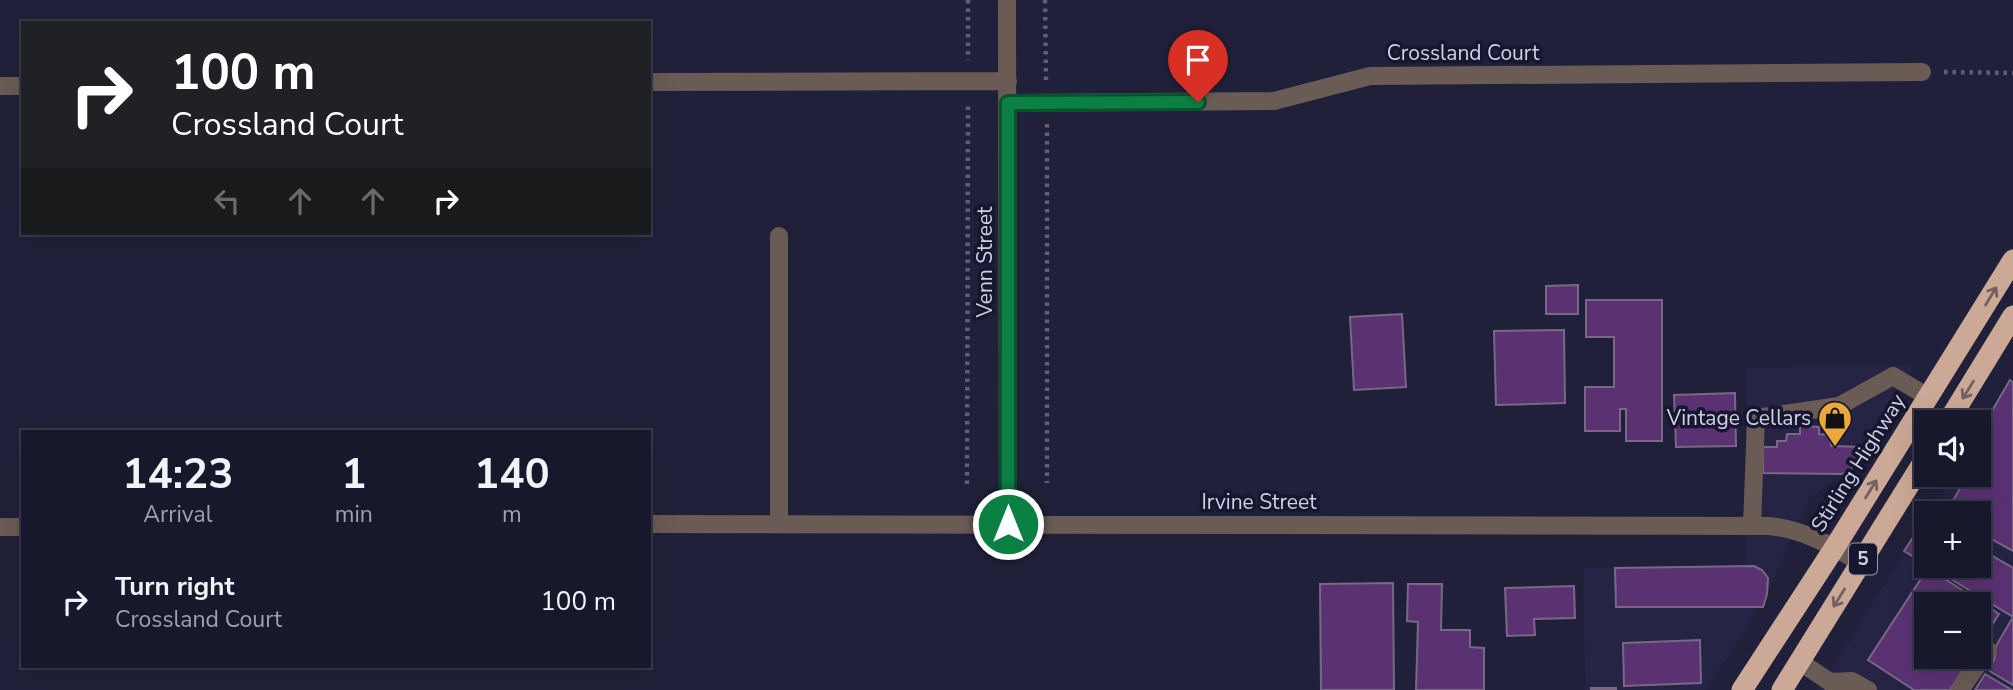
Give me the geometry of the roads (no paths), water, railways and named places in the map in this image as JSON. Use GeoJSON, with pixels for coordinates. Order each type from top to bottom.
{"type":"FeatureCollection","features":[{"type":"Feature","properties":{"kind":"highway","name":"Stirling Highway"},"geometry":{"type":"LineString","coordinates":[[1742,690],[1835,547],[2013,260]]}},
{"type":"Feature","properties":{"kind":"highway"},"geometry":{"type":"LineString","coordinates":[[1955,410],[2013,316]]}},
{"type":"Feature","properties":{"kind":"highway","name":"5"},"geometry":{"type":"LineString","coordinates":[[1782,690],[1914,477]]}},
{"type":"Feature","properties":{"kind":"street","name":"Venn Street"},"geometry":{"type":"LineString","coordinates":[[1007,0],[1008,524]]}},
{"type":"Feature","properties":{"kind":"street","name":"Crossland Court"},"geometry":{"type":"LineString","coordinates":[[1008,103],[1273,101],[1370,76],[1922,72]]}},
{"type":"Feature","properties":{"kind":"street"},"geometry":{"type":"LineString","coordinates":[[651,82],[1008,80]]}},
{"type":"Feature","properties":{"kind":"street"},"geometry":{"type":"LineString","coordinates":[[0,86],[21,86]]}},
{"type":"Feature","properties":{"kind":"street"},"geometry":{"type":"LineString","coordinates":[[779,236],[779,523]]}},
{"type":"Feature","properties":{"kind":"street"},"geometry":{"type":"LineString","coordinates":[[1752,526],[1756,418],[1839,406],[1893,376],[1928,397]]}},
{"type":"Feature","properties":{"kind":"street","name":"Irvine Street"},"geometry":{"type":"LineString","coordinates":[[651,524],[1752,526],[1788,529],[1835,547],[1861,563]]}},
{"type":"Feature","properties":{"kind":"street"},"geometry":{"type":"LineString","coordinates":[[0,527],[21,527]]}},
{"type":"Feature","properties":{"kind":"street"},"geometry":{"type":"LineString","coordinates":[[1800,662],[1830,681],[1852,681],[1868,690]]}},
{"type":"Feature","properties":{"kind":"street"},"geometry":{"type":"LineString","coordinates":[[1960,690],[1975,669]]}},
{"type":"Feature","properties":{"kind":"place","name":"Vintage Cellars"},"geometry":{"type":"Point","coordinates":[1835,448]}}]}
